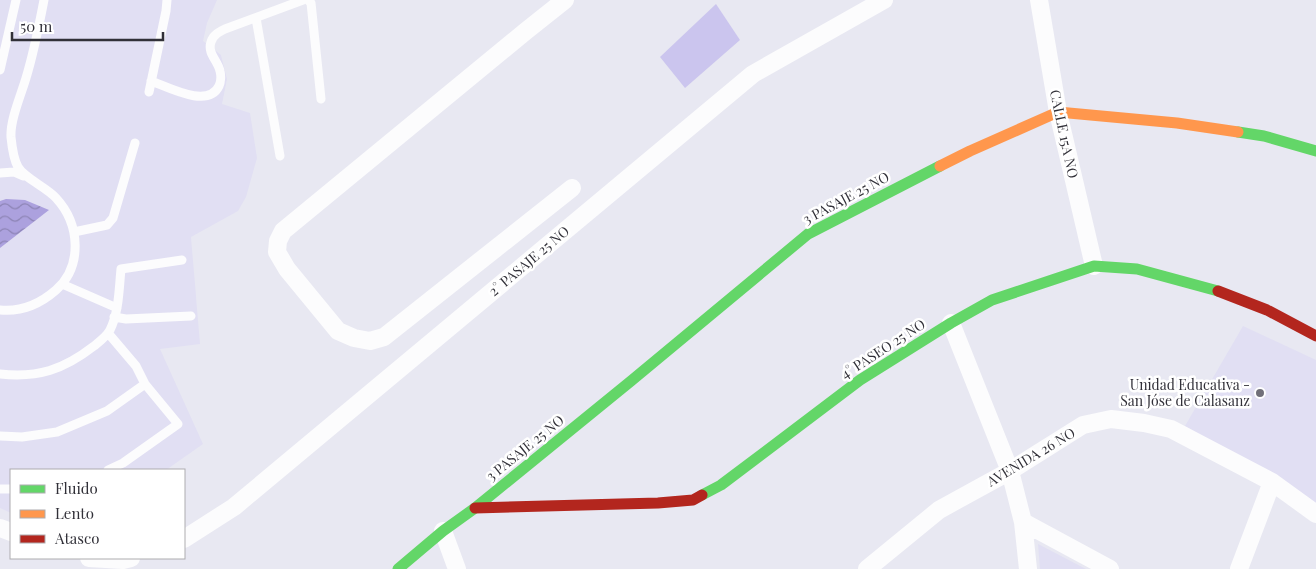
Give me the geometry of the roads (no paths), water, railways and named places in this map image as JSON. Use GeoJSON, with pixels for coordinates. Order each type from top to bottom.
{"type":"FeatureCollection","features":[{"type":"Feature","properties":{"kind":"street"},"geometry":{"type":"LineString","coordinates":[[565,0],[283,231],[278,241],[277,252],[287,269],[338,330],[354,338],[370,341],[384,336],[572,188]]}},
{"type":"Feature","properties":{"kind":"street","name":"2° PASAJE 25 NO"},"geometry":{"type":"LineString","coordinates":[[185,538],[234,507],[754,74],[884,0]]}},
{"type":"Feature","properties":{"kind":"street","name":"CALLE 15A NO"},"geometry":{"type":"LineString","coordinates":[[1039,0],[1058,112],[1094,266]]}},
{"type":"Feature","properties":{"kind":"street","name":"3 PASAJE 25 NO"},"geometry":{"type":"LineString","coordinates":[[398,569],[442,531],[475,508],[631,382],[808,234],[970,151],[1058,112],[1177,123],[1264,136],[1316,151]]}},
{"type":"Feature","properties":{"kind":"street","name":"4° PASEO 25 NO"},"geometry":{"type":"LineString","coordinates":[[475,508],[658,503],[693,500],[721,485],[860,380],[951,323],[992,300],[1094,266],[1138,269],[1208,287],[1267,310],[1316,336]]}},
{"type":"Feature","properties":{"kind":"street"},"geometry":{"type":"LineString","coordinates":[[951,323],[1010,471],[1023,522],[1028,569]]}},
{"type":"Feature","properties":{"kind":"street","name":"AVENIDA 26 NO"},"geometry":{"type":"LineString","coordinates":[[876,566],[939,510],[1010,471],[1083,425],[1111,419],[1171,429],[1272,482],[1316,514]]}},
{"type":"Feature","properties":{"kind":"street"},"geometry":{"type":"LineString","coordinates":[[1239,569],[1272,482]]}},
{"type":"Feature","properties":{"kind":"street"},"geometry":{"type":"LineString","coordinates":[[1023,522],[1110,569]]}},
{"type":"Feature","properties":{"kind":"street"},"geometry":{"type":"LineString","coordinates":[[442,531],[457,569]]}},
{"type":"Feature","properties":{"kind":"street"},"geometry":{"type":"LineString","coordinates":[[98,559],[126,562]]}},
{"type":"Feature","properties":{"kind":"lane"},"geometry":{"type":"LineString","coordinates":[[0,70],[16,0]]}},
{"type":"Feature","properties":{"kind":"lane"},"geometry":{"type":"LineString","coordinates":[[0,310],[12,311],[32,306],[48,296],[62,284],[72,268],[76,249],[74,232],[67,214],[57,198],[18,169],[14,159],[11,134],[34,51],[44,0]]}},
{"type":"Feature","properties":{"kind":"lane"},"geometry":{"type":"LineString","coordinates":[[149,92],[167,0]]}},
{"type":"Feature","properties":{"kind":"lane"},"geometry":{"type":"LineString","coordinates":[[151,81],[191,96],[206,97],[216,92],[220,84],[220,71],[210,51],[210,43],[215,35],[225,29],[302,0]]}},
{"type":"Feature","properties":{"kind":"lane"},"geometry":{"type":"LineString","coordinates":[[308,0],[311,3],[321,99]]}},
{"type":"Feature","properties":{"kind":"lane"},"geometry":{"type":"LineString","coordinates":[[256,18],[280,156]]}},
{"type":"Feature","properties":{"kind":"lane"},"geometry":{"type":"LineString","coordinates":[[74,232],[107,226],[113,218],[135,143]]}},
{"type":"Feature","properties":{"kind":"lane"},"geometry":{"type":"LineString","coordinates":[[0,172],[14,172],[30,178]]}},
{"type":"Feature","properties":{"kind":"lane"},"geometry":{"type":"LineString","coordinates":[[0,374],[25,375],[46,373],[66,365],[84,354],[108,333],[117,308],[121,269],[182,260]]}},
{"type":"Feature","properties":{"kind":"lane"},"geometry":{"type":"LineString","coordinates":[[62,284],[117,308]]}},
{"type":"Feature","properties":{"kind":"lane"},"geometry":{"type":"LineString","coordinates":[[114,317],[126,319],[191,316]]}},
{"type":"Feature","properties":{"kind":"lane"},"geometry":{"type":"LineString","coordinates":[[108,333],[136,366],[145,384],[178,424],[123,463],[110,469]]}},
{"type":"Feature","properties":{"kind":"lane"},"geometry":{"type":"LineString","coordinates":[[0,436],[22,437],[57,432],[107,412],[145,384]]}},
{"type":"Feature","properties":{"kind":"water"},"geometry":{"type":"Polygon","coordinates":[[[6,199],[25,200],[49,210],[0,248],[0,201],[6,199]]]}},
{"type":"Feature","properties":{"kind":"place","name":"Unidad Educativa - San Jóse de Calasanz"},"geometry":{"type":"Point","coordinates":[1260,393]}}]}
